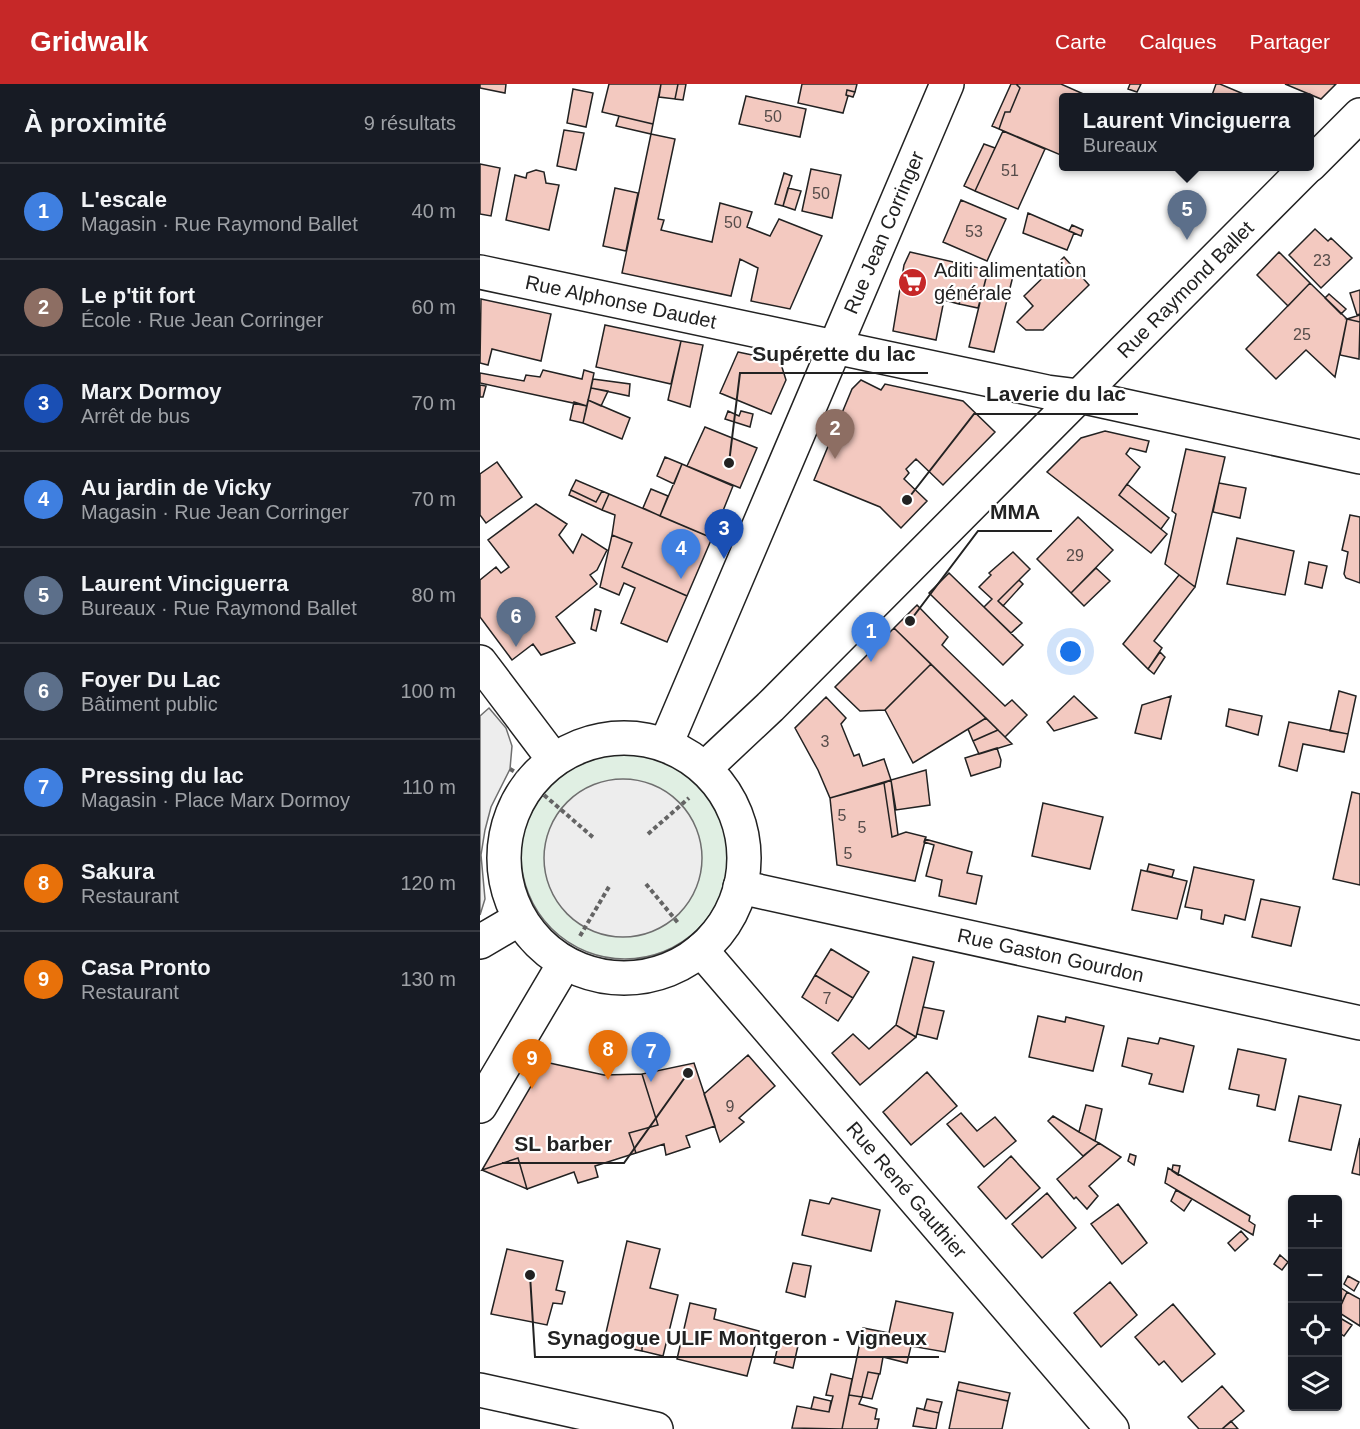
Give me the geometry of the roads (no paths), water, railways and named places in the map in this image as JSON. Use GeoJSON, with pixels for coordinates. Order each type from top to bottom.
{"type":"FeatureCollection","features":[{"type":"Feature","properties":{"kind":"street","name":"Rue Jean Corringer"},"geometry":{"type":"LineString","coordinates":[[666,744],[947,84]]}},
{"type":"Feature","properties":{"kind":"street","name":"Rue Raymond Ballet"},"geometry":{"type":"LineString","coordinates":[[1314,161],[1360,115]]}},
{"type":"Feature","properties":{"kind":"street","name":"Rue Raymond Ballet"},"geometry":{"type":"LineString","coordinates":[[699,781],[1078,396],[1304,171]]}},
{"type":"Feature","properties":{"kind":"street","name":"Rue Alphonse Daudet"},"geometry":{"type":"LineString","coordinates":[[480,272],[1360,457]]}},
{"type":"Feature","properties":{"kind":"street"},"geometry":{"type":"LineString","coordinates":[[480,662],[554,760]]}},
{"type":"Feature","properties":{"kind":"street"},"geometry":{"type":"LineString","coordinates":[[627,737],[666,744],[686,754],[699,781],[726,793],[740,823],[745,855],[740,887],[726,922],[693,941],[670,969],[635,978],[598,976],[560,960],[538,944],[519,919],[506,886],[503,850],[520,776],[589,742],[627,737]]}},
{"type":"Feature","properties":{"kind":"street","name":"Rue Gaston Gourdon"},"geometry":{"type":"LineString","coordinates":[[740,887],[1360,1023]]}},
{"type":"Feature","properties":{"kind":"street"},"geometry":{"type":"LineString","coordinates":[[480,942],[519,919]]}},
{"type":"Feature","properties":{"kind":"street","name":"Rue René Gauthier"},"geometry":{"type":"LineString","coordinates":[[693,941],[1112,1429]]}},
{"type":"Feature","properties":{"kind":"street"},"geometry":{"type":"LineString","coordinates":[[480,1107],[560,960]]}},
{"type":"Feature","properties":{"kind":"street"},"geometry":{"type":"LineString","coordinates":[[480,1390],[656,1429]]}},
{"type":"Feature","properties":{"kind":"place","name":"Laurent Vinciguerra"},"geometry":{"type":"Point","coordinates":[1187,240]}},
{"type":"Feature","properties":{"kind":"place","name":"Aditi alimentation générale"},"geometry":{"type":"Point","coordinates":[913,282]}},
{"type":"Feature","properties":{"kind":"place","name":"Le p'tit fort"},"geometry":{"type":"Point","coordinates":[835,459]}},
{"type":"Feature","properties":{"kind":"place","name":"Supérette du lac"},"geometry":{"type":"Point","coordinates":[729,463]}},
{"type":"Feature","properties":{"kind":"place","name":"Laverie du lac"},"geometry":{"type":"Point","coordinates":[907,500]}},
{"type":"Feature","properties":{"kind":"place","name":"Marx Dormoy"},"geometry":{"type":"Point","coordinates":[724,559]}},
{"type":"Feature","properties":{"kind":"place","name":"Au jardin de Vicky"},"geometry":{"type":"Point","coordinates":[681,579]}},
{"type":"Feature","properties":{"kind":"place","name":"MMA"},"geometry":{"type":"Point","coordinates":[910,621]}},
{"type":"Feature","properties":{"kind":"place","name":"Foyer Du Lac"},"geometry":{"type":"Point","coordinates":[516,647]}},
{"type":"Feature","properties":{"kind":"place","name":"L'escale"},"geometry":{"type":"Point","coordinates":[871,662]}},
{"type":"Feature","properties":{"kind":"place","name":"SL barber"},"geometry":{"type":"Point","coordinates":[688,1073]}},
{"type":"Feature","properties":{"kind":"place","name":"Sakura"},"geometry":{"type":"Point","coordinates":[608,1080]}},
{"type":"Feature","properties":{"kind":"place","name":"Pressing du lac"},"geometry":{"type":"Point","coordinates":[651,1082]}},
{"type":"Feature","properties":{"kind":"place","name":"Casa Pronto"},"geometry":{"type":"Point","coordinates":[532,1089]}},
{"type":"Feature","properties":{"kind":"place","name":"Synagogue ULIF Montgeron - Vigneux"},"geometry":{"type":"Point","coordinates":[530,1275]}}]}
